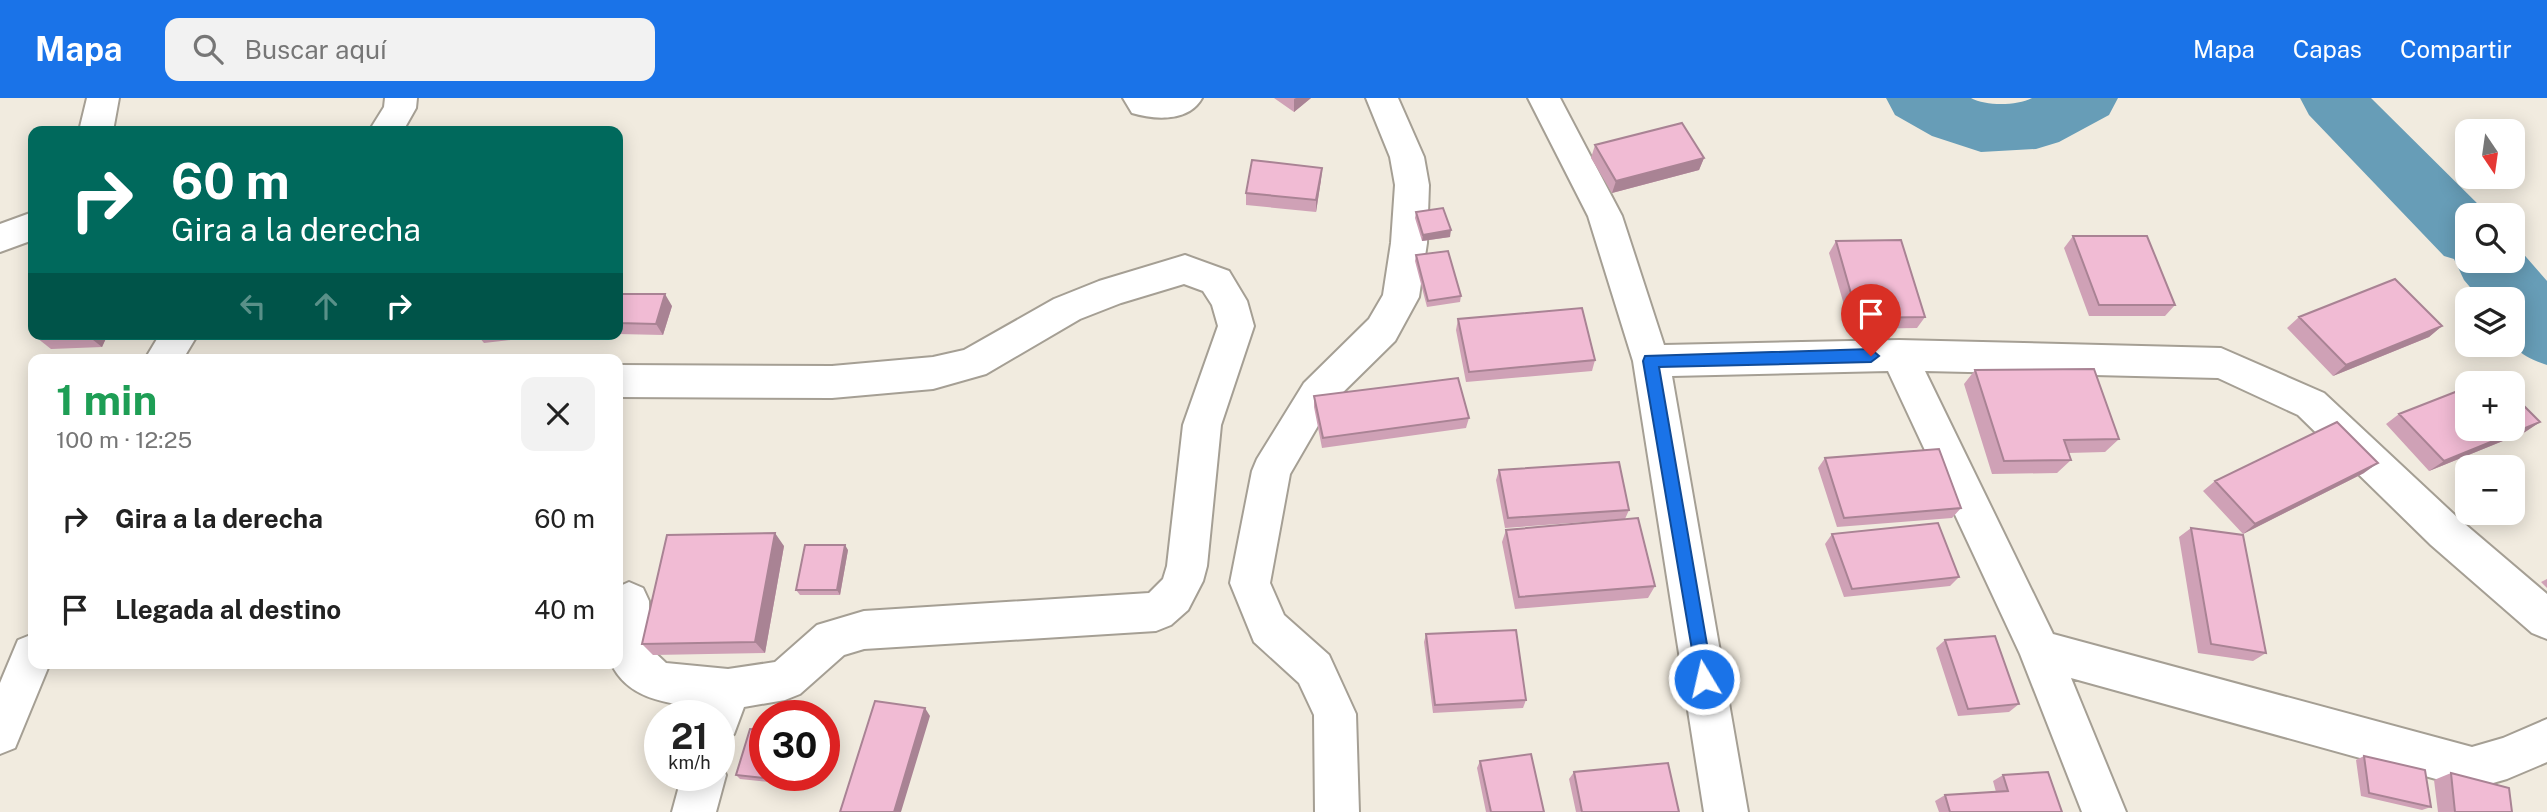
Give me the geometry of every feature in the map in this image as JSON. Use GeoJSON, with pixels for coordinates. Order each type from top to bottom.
{"type":"FeatureCollection","features":[{"type":"Feature","properties":{"kind":"street"},"geometry":{"type":"LineString","coordinates":[[97,126],[103,98]]}},
{"type":"Feature","properties":{"kind":"street"},"geometry":{"type":"LineString","coordinates":[[389,126],[400,108],[401,98]]}},
{"type":"Feature","properties":{"kind":"street"},"geometry":{"type":"LineString","coordinates":[[1139,98],[1144,104],[1158,107],[1174,105],[1186,98]]}},
{"type":"Feature","properties":{"kind":"street"},"geometry":{"type":"LineString","coordinates":[[1337,812],[1335,714],[1314,669],[1269,628],[1250,583],[1271,471],[1317,394],[1382,330],[1401,297],[1409,243],[1412,185],[1407,157],[1382,98]]}},
{"type":"Feature","properties":{"kind":"street"},"geometry":{"type":"LineString","coordinates":[[1544,98],[1605,216],[1651,361],[1726,812]]}},
{"type":"Feature","properties":{"kind":"street"},"geometry":{"type":"LineString","coordinates":[[0,238],[28,228]]}},
{"type":"Feature","properties":{"kind":"street"},"geometry":{"type":"LineString","coordinates":[[623,380],[832,382],[933,373],[973,363],[1067,309],[1100,295],[1185,269],[1216,281],[1229,301],[1236,326],[1202,425],[1187,566],[1176,598],[1156,612],[1141,614],[864,630],[832,639],[785,680],[733,700]]}},
{"type":"Feature","properties":{"kind":"street"},"geometry":{"type":"LineString","coordinates":[[1651,361],[1899,355],[2221,363],[2311,404],[2445,532],[2547,620]]}},
{"type":"Feature","properties":{"kind":"street"},"geometry":{"type":"LineString","coordinates":[[1899,355],[2039,650],[2104,812]]}},
{"type":"Feature","properties":{"kind":"street"},"geometry":{"type":"LineString","coordinates":[[629,601],[629,656],[656,681],[711,700]]}},
{"type":"Feature","properties":{"kind":"street"},"geometry":{"type":"LineString","coordinates":[[2039,650],[2472,768],[2507,758],[2547,740]]}},
{"type":"Feature","properties":{"kind":"street"},"geometry":{"type":"LineString","coordinates":[[0,733],[28,666]]}},
{"type":"Feature","properties":{"kind":"street"},"geometry":{"type":"LineString","coordinates":[[694,812],[700,791]]}},
{"type":"Feature","properties":{"kind":"building"},"geometry":{"type":"Polygon","coordinates":[[[1682,123],[1704,158],[1616,181],[1595,145],[1682,123]]]}},
{"type":"Feature","properties":{"kind":"building"},"geometry":{"type":"Polygon","coordinates":[[[1252,160],[1322,168],[1316,200],[1246,193],[1252,160]]]}},
{"type":"Feature","properties":{"kind":"building"},"geometry":{"type":"Polygon","coordinates":[[[1443,208],[1451,230],[1423,235],[1416,212],[1443,208]]]}},
{"type":"Feature","properties":{"kind":"building"},"geometry":{"type":"Polygon","coordinates":[[[2073,236],[2147,236],[2175,305],[2099,305],[2073,236]]]}},
{"type":"Feature","properties":{"kind":"building"},"geometry":{"type":"Polygon","coordinates":[[[1901,240],[1925,317],[1858,318],[1836,241],[1901,240]]]}},
{"type":"Feature","properties":{"kind":"building"},"geometry":{"type":"Polygon","coordinates":[[[1448,251],[1461,296],[1428,301],[1416,255],[1448,251]]]}},
{"type":"Feature","properties":{"kind":"building"},"geometry":{"type":"Polygon","coordinates":[[[2395,279],[2442,326],[2346,365],[2299,317],[2395,279]]]}},
{"type":"Feature","properties":{"kind":"building"},"geometry":{"type":"Polygon","coordinates":[[[623,294],[665,294],[656,324],[623,323],[623,294]]]}},
{"type":"Feature","properties":{"kind":"building"},"geometry":{"type":"Polygon","coordinates":[[[1582,308],[1595,360],[1469,372],[1458,319],[1582,308]]]}},
{"type":"Feature","properties":{"kind":"building"},"geometry":{"type":"Polygon","coordinates":[[[2094,369],[2119,439],[2064,440],[2071,460],[2004,461],[1975,370],[2094,369]]]}},
{"type":"Feature","properties":{"kind":"building"},"geometry":{"type":"Polygon","coordinates":[[[1458,378],[1469,418],[1323,438],[1314,396],[1458,378]]]}},
{"type":"Feature","properties":{"kind":"building"},"geometry":{"type":"Polygon","coordinates":[[[2455,392],[2455,441],[2493,441],[2444,461],[2399,414],[2455,392]]]}},
{"type":"Feature","properties":{"kind":"building"},"geometry":{"type":"Polygon","coordinates":[[[2525,407],[2540,422],[2525,428],[2525,407]]]}},
{"type":"Feature","properties":{"kind":"building"},"geometry":{"type":"Polygon","coordinates":[[[2337,422],[2378,463],[2255,524],[2215,481],[2337,422]]]}},
{"type":"Feature","properties":{"kind":"building"},"geometry":{"type":"Polygon","coordinates":[[[1939,449],[1961,508],[1844,518],[1825,458],[1939,449]]]}},
{"type":"Feature","properties":{"kind":"building"},"geometry":{"type":"Polygon","coordinates":[[[1619,462],[1629,510],[1508,518],[1499,470],[1619,462]]]}},
{"type":"Feature","properties":{"kind":"building"},"geometry":{"type":"Polygon","coordinates":[[[1638,518],[1655,586],[1519,597],[1506,530],[1638,518]]]}},
{"type":"Feature","properties":{"kind":"building"},"geometry":{"type":"Polygon","coordinates":[[[1938,523],[1959,577],[1852,589],[1832,534],[1938,523]]]}},
{"type":"Feature","properties":{"kind":"building"},"geometry":{"type":"Polygon","coordinates":[[[2191,528],[2243,535],[2266,653],[2211,644],[2191,528]]]}},
{"type":"Feature","properties":{"kind":"building"},"geometry":{"type":"Polygon","coordinates":[[[775,533],[755,642],[642,644],[667,535],[775,533]]]}},
{"type":"Feature","properties":{"kind":"building"},"geometry":{"type":"Polygon","coordinates":[[[805,545],[845,545],[837,590],[796,590],[805,545]]]}},
{"type":"Feature","properties":{"kind":"building"},"geometry":{"type":"Polygon","coordinates":[[[1516,630],[1526,700],[1435,705],[1426,634],[1516,630]]]}},
{"type":"Feature","properties":{"kind":"building"},"geometry":{"type":"Polygon","coordinates":[[[1995,636],[2019,704],[1968,709],[1945,640],[1995,636]]]}},
{"type":"Feature","properties":{"kind":"building"},"geometry":{"type":"Polygon","coordinates":[[[875,701],[925,708],[894,812],[840,812],[875,701]]]}},
{"type":"Feature","properties":{"kind":"building"},"geometry":{"type":"Polygon","coordinates":[[[749,732],[749,776],[736,775],[749,732]]]}},
{"type":"Feature","properties":{"kind":"building"},"geometry":{"type":"Polygon","coordinates":[[[1531,754],[1544,812],[1491,812],[1480,761],[1531,754]]]}},
{"type":"Feature","properties":{"kind":"building"},"geometry":{"type":"Polygon","coordinates":[[[2364,756],[2425,770],[2431,807],[2369,793],[2364,756]]]}},
{"type":"Feature","properties":{"kind":"building"},"geometry":{"type":"Polygon","coordinates":[[[1668,763],[1679,812],[1582,812],[1574,772],[1668,763]]]}},
{"type":"Feature","properties":{"kind":"building"},"geometry":{"type":"Polygon","coordinates":[[[2048,772],[2062,812],[1950,812],[1945,795],[2008,791],[2003,775],[2048,772]]]}},
{"type":"Feature","properties":{"kind":"building"},"geometry":{"type":"Polygon","coordinates":[[[2451,773],[2509,788],[2512,812],[2455,812],[2451,773]]]}},
{"type":"Feature","properties":{"kind":"waterway"},"geometry":{"type":"LineString","coordinates":[[1918,98],[1955,119],[1981,128],[2036,125],[2086,98]]}},
{"type":"Feature","properties":{"kind":"waterway"},"geometry":{"type":"LineString","coordinates":[[2332,98],[2455,224]]}},
{"type":"Feature","properties":{"kind":"waterway"},"geometry":{"type":"LineString","coordinates":[[2499,273],[2547,336]]}},
{"type":"Feature","properties":{"kind":"route"},"geometry":{"type":"LineString","coordinates":[[1704,679],[1651,361],[1871,356]]}}]}
